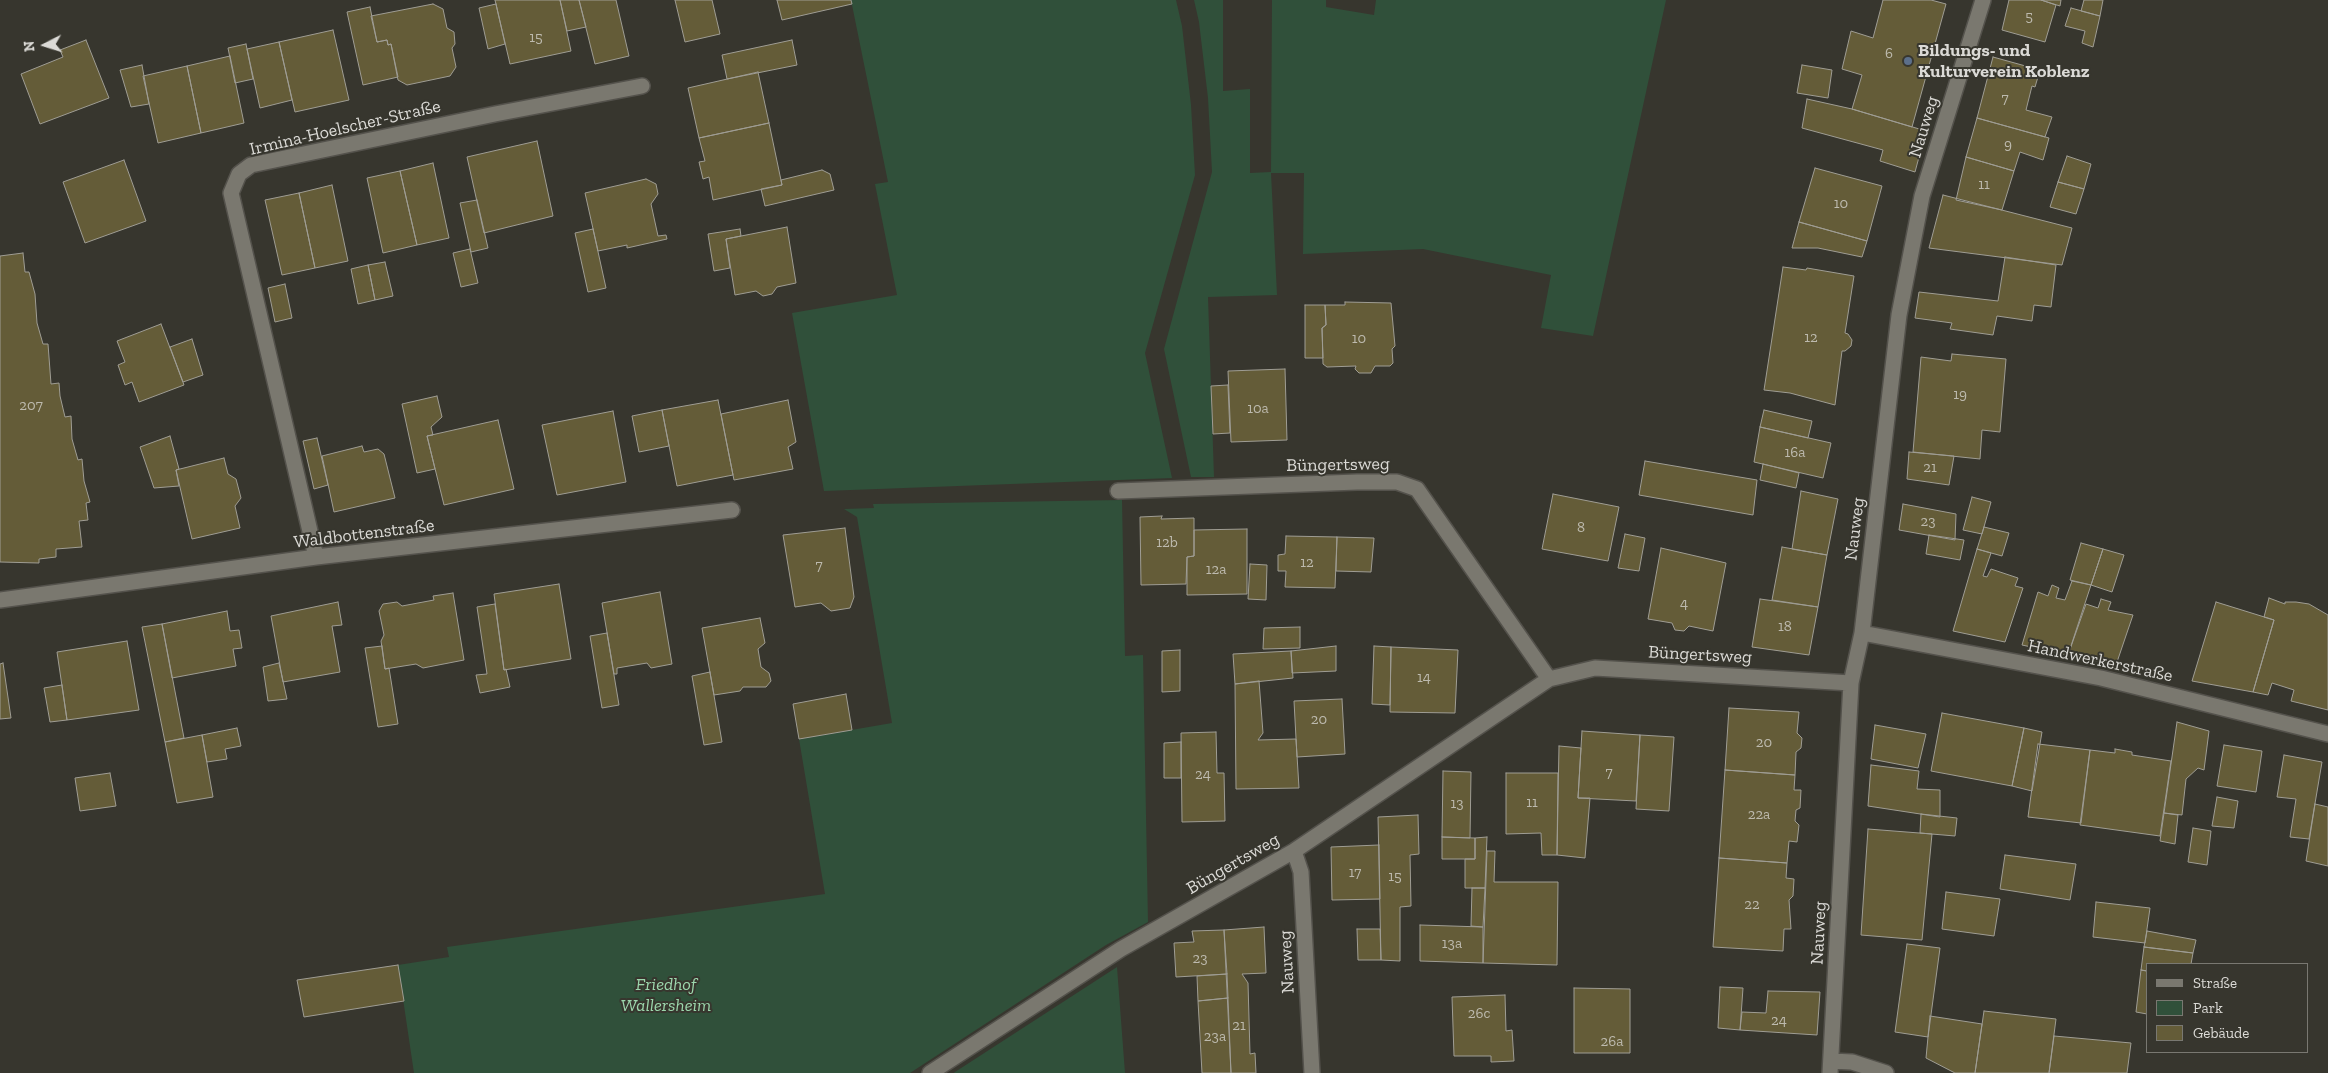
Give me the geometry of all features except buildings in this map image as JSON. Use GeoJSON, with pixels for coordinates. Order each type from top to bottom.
{"type":"FeatureCollection","features":[{"type":"Feature","properties":{"kind":"street","name":"Nauweg"},"geometry":{"type":"LineString","coordinates":[[1831,1067],[1851,683],[1862,633],[1899,315],[1922,196],[1983,0]]}},
{"type":"Feature","properties":{"kind":"street","name":"Irmina-Hoelscher-Straße"},"geometry":{"type":"LineString","coordinates":[[316,557],[231,193],[239,174],[251,166],[495,114],[642,86]]}},
{"type":"Feature","properties":{"kind":"street","name":"Büngertsweg"},"geometry":{"type":"LineString","coordinates":[[1118,491],[1357,482],[1397,482],[1417,489],[1549,679]]}},
{"type":"Feature","properties":{"kind":"street","name":"Waldbottenstraße"},"geometry":{"type":"LineString","coordinates":[[0,600],[316,557],[732,510]]}},
{"type":"Feature","properties":{"kind":"street","name":"Handwerkerstraße"},"geometry":{"type":"LineString","coordinates":[[1862,633],[2101,678],[2328,734]]}},
{"type":"Feature","properties":{"kind":"street","name":"Büngertsweg"},"geometry":{"type":"LineString","coordinates":[[930,1073],[1122,949],[1294,851],[1549,679],[1595,668],[1851,683]]}},
{"type":"Feature","properties":{"kind":"street","name":"Nauweg"},"geometry":{"type":"LineString","coordinates":[[1294,851],[1301,872],[1312,1073]]}},
{"type":"Feature","properties":{"kind":"street"},"geometry":{"type":"LineString","coordinates":[[1831,1067],[1852,1062],[1886,1073]]}},
{"type":"Feature","properties":{"kind":"green space"},"geometry":{"type":"Polygon","coordinates":[[[851,0],[1176,0],[1182,26],[1191,105],[1195,175],[1145,353],[1172,478],[824,491],[792,313],[897,295],[875,184],[888,182],[851,0]]]}},
{"type":"Feature","properties":{"kind":"green space"},"geometry":{"type":"Polygon","coordinates":[[[1194,0],[1223,0],[1223,91],[1250,89],[1250,173],[1271,172],[1272,0],[1326,0],[1326,7],[1374,15],[1376,0],[1666,0],[1593,336],[1541,328],[1551,275],[1423,249],[1303,254],[1304,173],[1271,173],[1277,295],[1208,297],[1214,477],[1191,477],[1164,349],[1212,172],[1208,98],[1199,22],[1194,0]]]}},
{"type":"Feature","properties":{"kind":"green space","name":"Friedhof Wallersheim"},"geometry":{"type":"Polygon","coordinates":[[[1122,500],[1125,656],[1143,655],[1148,922],[1106,945],[910,1073],[414,1073],[398,965],[449,957],[447,947],[825,894],[799,739],[892,723],[857,517],[844,509],[874,508],[873,504],[1122,500]]]}},
{"type":"Feature","properties":{"kind":"green space"},"geometry":{"type":"Polygon","coordinates":[[[1117,967],[1125,1073],[954,1073],[955,1072],[1117,967]]]}},
{"type":"Feature","properties":{"kind":"place","name":"Bildungs- und Kulturverein Koblenz"},"geometry":{"type":"Point","coordinates":[1908,61]}}]}
